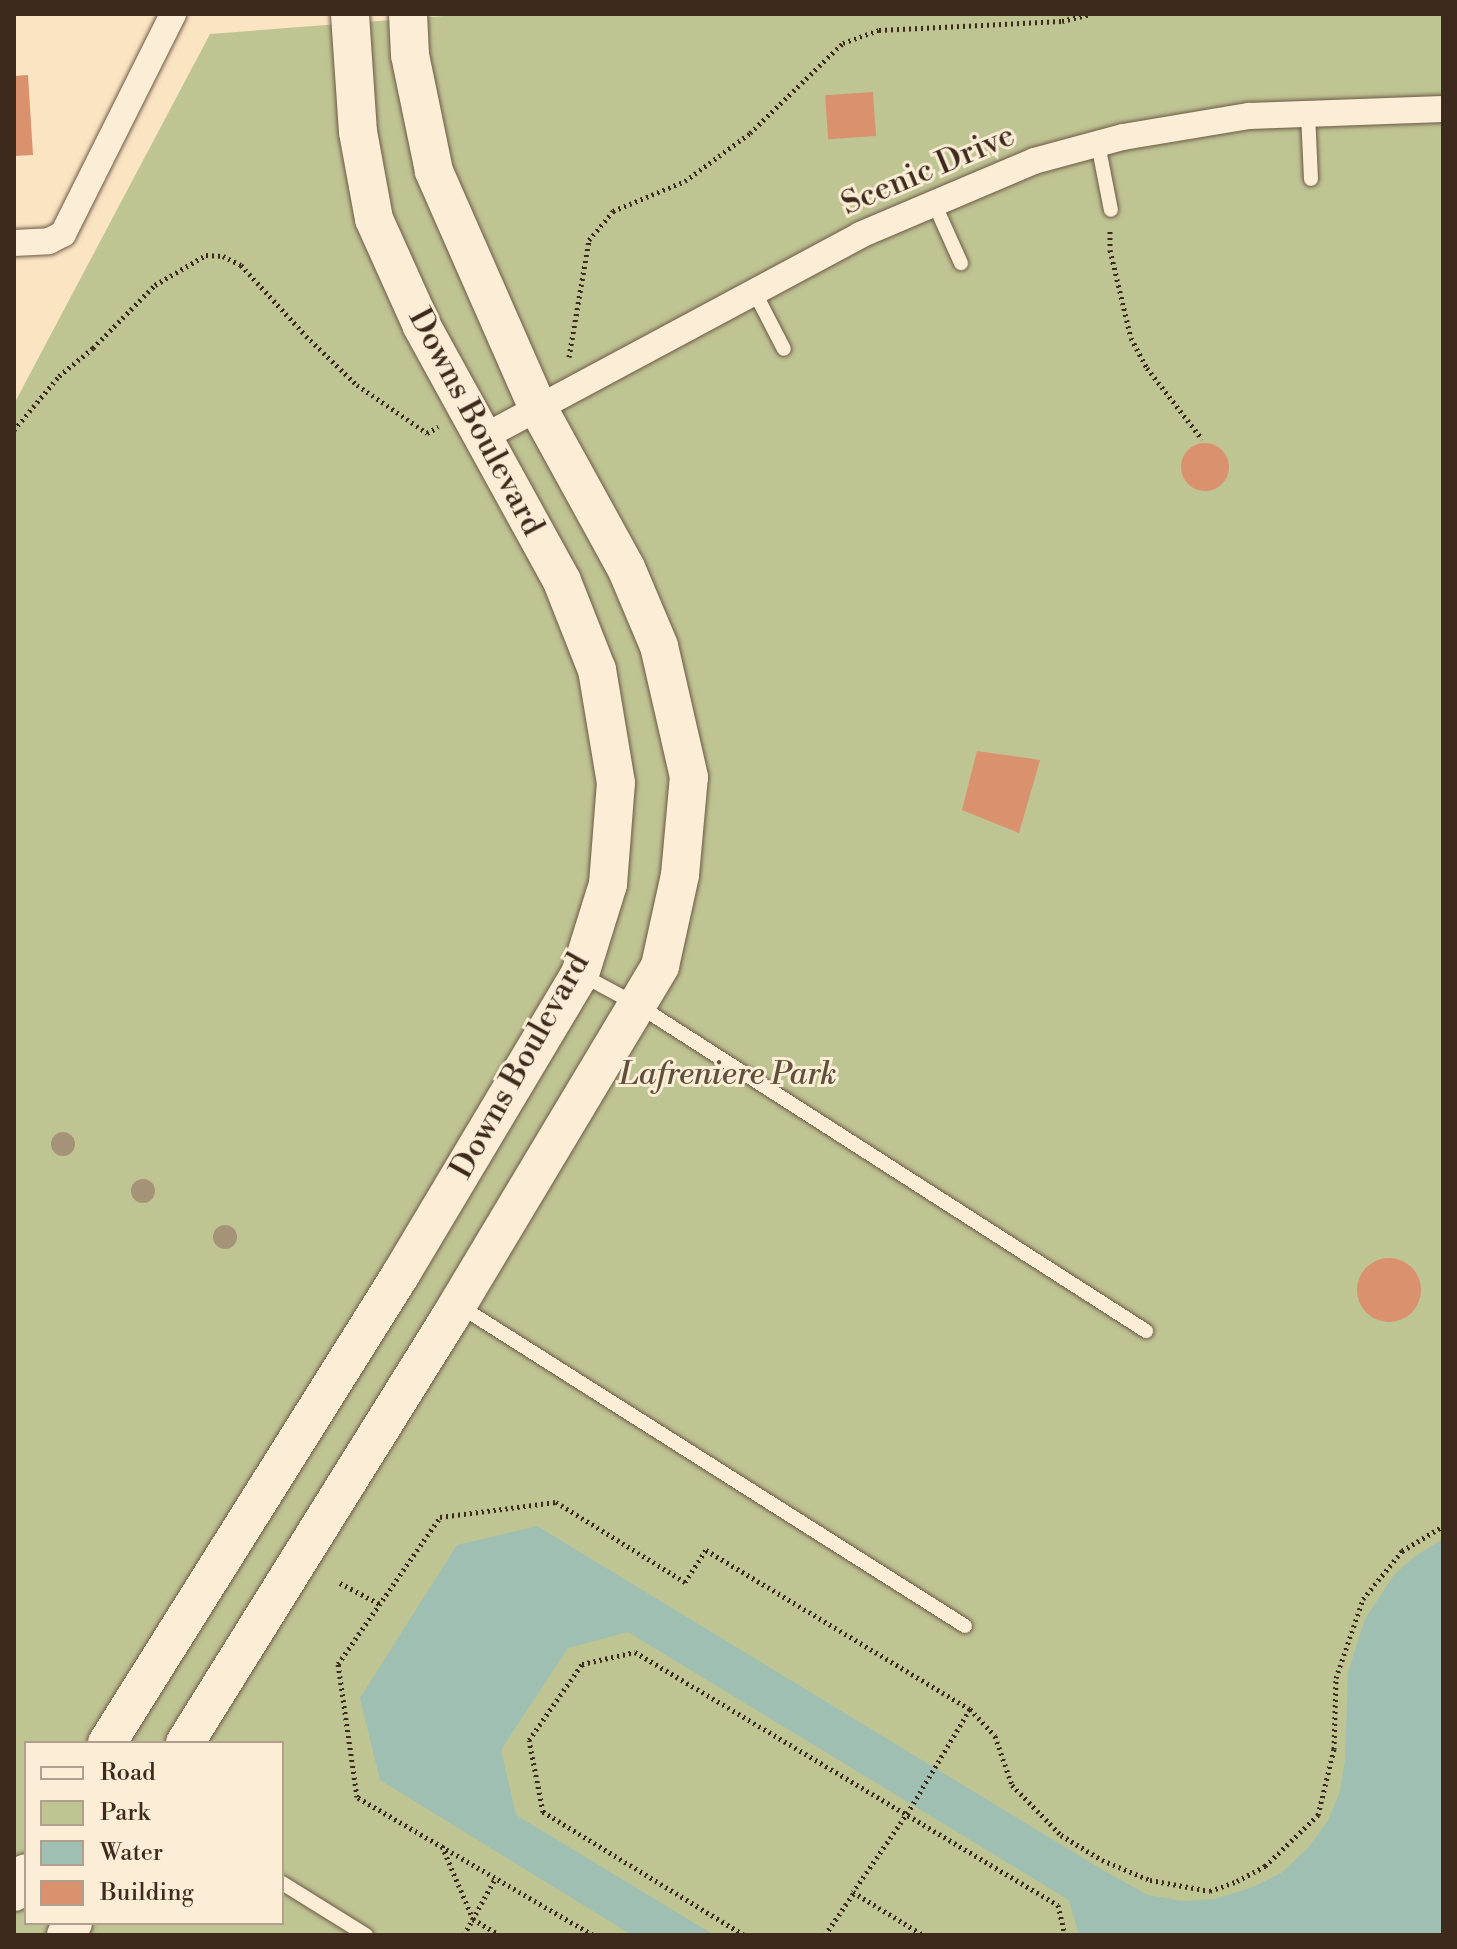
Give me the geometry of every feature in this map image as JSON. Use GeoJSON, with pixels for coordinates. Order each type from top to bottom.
{"type":"FeatureCollection","features":[{"type":"Feature","properties":{"kind":"street"},"geometry":{"type":"LineString","coordinates":[[14,243],[49,241],[63,234],[173,14]]}},
{"type":"Feature","properties":{"kind":"street","name":"Downs Boulevard"},"geometry":{"type":"LineString","coordinates":[[108,1741],[401,1274],[580,974],[608,884],[616,783],[597,670],[562,581],[422,326],[374,219],[358,132],[350,14]]}},
{"type":"Feature","properties":{"kind":"street","name":"Downs Boulevard"},"geometry":{"type":"LineString","coordinates":[[186,1741],[458,1305],[660,966],[680,875],[689,777],[659,646],[626,568],[532,394],[434,171],[410,55],[408,14]]}},
{"type":"Feature","properties":{"kind":"street","name":"Scenic Drive"},"geometry":{"type":"LineString","coordinates":[[477,423],[532,394],[754,291],[860,235],[1034,161],[1098,144],[1249,116],[1443,109]]}},
{"type":"Feature","properties":{"kind":"lane"},"geometry":{"type":"LineString","coordinates":[[1308,113],[1311,179]]}},
{"type":"Feature","properties":{"kind":"lane"},"geometry":{"type":"LineString","coordinates":[[1098,144],[1111,210]]}},
{"type":"Feature","properties":{"kind":"lane"},"geometry":{"type":"LineString","coordinates":[[934,203],[961,263]]}},
{"type":"Feature","properties":{"kind":"lane"},"geometry":{"type":"LineString","coordinates":[[754,291],[784,349]]}},
{"type":"Feature","properties":{"kind":"lane"},"geometry":{"type":"LineString","coordinates":[[580,974],[636,1004],[1146,1331]]}},
{"type":"Feature","properties":{"kind":"lane"},"geometry":{"type":"LineString","coordinates":[[458,1305],[965,1626]]}},
{"type":"Feature","properties":{"kind":"lane"},"geometry":{"type":"LineString","coordinates":[[284,1884],[366,1935]]}},
{"type":"Feature","properties":{"kind":"path"},"geometry":{"type":"LineString","coordinates":[[532,394],[568,361],[589,240],[613,211],[685,181],[750,133],[843,43],[879,30],[1062,21],[1090,14]]}},
{"type":"Feature","properties":{"kind":"path"},"geometry":{"type":"LineString","coordinates":[[1111,210],[1110,250],[1131,338],[1147,368],[1202,439]]}},
{"type":"Feature","properties":{"kind":"path"},"geometry":{"type":"LineString","coordinates":[[14,430],[59,376],[93,348],[155,285],[206,255],[223,256],[241,265],[357,385],[427,433],[477,423]]}},
{"type":"Feature","properties":{"kind":"path"},"geometry":{"type":"LineString","coordinates":[[593,1935],[357,1797],[338,1664],[440,1517],[556,1502],[685,1582],[706,1550],[970,1709],[995,1736],[1012,1785],[1061,1835],[1102,1860],[1150,1880],[1210,1891],[1265,1866],[1318,1815],[1334,1749],[1336,1678],[1363,1599],[1402,1551],[1443,1526]]}},
{"type":"Feature","properties":{"kind":"path"},"geometry":{"type":"LineString","coordinates":[[340,1583],[380,1604]]}},
{"type":"Feature","properties":{"kind":"path"},"geometry":{"type":"LineString","coordinates":[[744,1935],[543,1812],[529,1740],[582,1664],[635,1652],[1058,1905],[1065,1935]]}},
{"type":"Feature","properties":{"kind":"path"},"geometry":{"type":"LineString","coordinates":[[825,1935],[907,1813],[970,1709]]}},
{"type":"Feature","properties":{"kind":"path"},"geometry":{"type":"LineString","coordinates":[[442,1846],[473,1919],[500,1935]]}},
{"type":"Feature","properties":{"kind":"path"},"geometry":{"type":"LineString","coordinates":[[464,1935],[496,1877]]}},
{"type":"Feature","properties":{"kind":"path"},"geometry":{"type":"LineString","coordinates":[[854,1893],[923,1935]]}},
{"type":"Feature","properties":{"kind":"green space","name":"Lafreniere Park"},"geometry":{"type":"Polygon","coordinates":[[[470,14],[1443,14],[1443,1935],[14,1935],[14,404],[210,34],[470,14]]]}},
{"type":"Feature","properties":{"kind":"water"},"geometry":{"type":"Polygon","coordinates":[[[537,1526],[1106,1872],[1148,1895],[1184,1901],[1215,1899],[1253,1887],[1281,1873],[1307,1849],[1328,1821],[1340,1791],[1345,1760],[1348,1672],[1365,1619],[1394,1575],[1414,1557],[1443,1539],[1443,1935],[1079,1935],[1069,1900],[628,1632],[568,1648],[501,1750],[516,1815],[714,1935],[632,1935],[380,1780],[360,1698],[457,1545],[537,1526]]]}},
{"type":"Feature","properties":{"kind":"building"},"geometry":{"type":"Polygon","coordinates":[[[28,75],[33,155],[14,156],[14,76],[28,75]]]}},
{"type":"Feature","properties":{"kind":"building"},"geometry":{"type":"Polygon","coordinates":[[[873,92],[876,136],[828,139],[825,95],[873,92]]]}},
{"type":"Feature","properties":{"kind":"building"},"geometry":{"type":"Polygon","coordinates":[[[1205,443],[1222,450],[1229,467],[1222,484],[1205,491],[1188,484],[1181,467],[1188,450],[1205,443]]]}},
{"type":"Feature","properties":{"kind":"building"},"geometry":{"type":"Polygon","coordinates":[[[977,751],[1040,760],[1019,833],[962,810],[977,751]]]}},
{"type":"Feature","properties":{"kind":"building"},"geometry":{"type":"Polygon","coordinates":[[[1383,1258],[1395,1258],[1412,1267],[1419,1278],[1419,1302],[1412,1313],[1395,1322],[1383,1322],[1371,1317],[1362,1308],[1357,1296],[1357,1284],[1362,1272],[1371,1263],[1383,1258]]]}}]}
